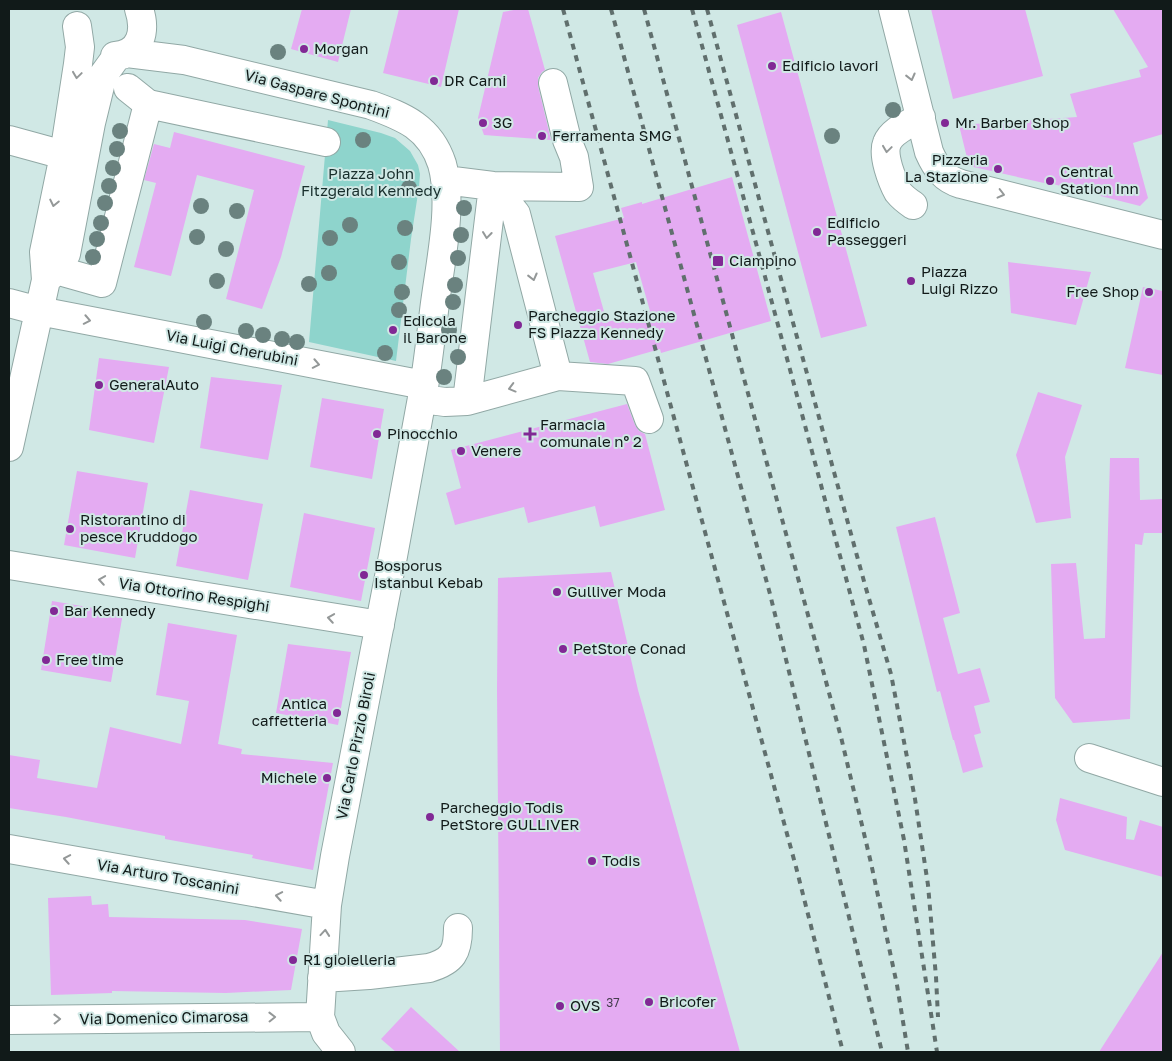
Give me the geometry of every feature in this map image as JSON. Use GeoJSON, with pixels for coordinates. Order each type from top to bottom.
{"type":"FeatureCollection","features":[{"type":"Feature","properties":{"kind":"street"},"geometry":{"type":"LineString","coordinates":[[893,9],[929,152],[940,172],[947,178],[955,182],[1163,235]]}},
{"type":"Feature","properties":{"kind":"street"},"geometry":{"type":"LineString","coordinates":[[9,447],[39,311],[51,275],[44,252],[74,158],[104,74],[122,55],[133,50],[138,44],[143,31],[140,14]]}},
{"type":"Feature","properties":{"kind":"street"},"geometry":{"type":"LineString","coordinates":[[140,14],[184,60]]}},
{"type":"Feature","properties":{"kind":"street"},"geometry":{"type":"LineString","coordinates":[[73,18],[80,47],[74,158]]}},
{"type":"Feature","properties":{"kind":"street","name":"Via Gaspare Spontini"},"geometry":{"type":"LineString","coordinates":[[73,18],[90,42],[112,56],[122,55],[184,60],[371,105],[395,113],[420,128],[428,138],[442,164],[445,180]]}},
{"type":"Feature","properties":{"kind":"street"},"geometry":{"type":"LineString","coordinates":[[553,83],[567,140],[574,157],[579,187],[493,186],[445,180],[445,232],[423,392],[446,402],[467,401],[558,376],[635,381],[648,419]]}},
{"type":"Feature","properties":{"kind":"street"},"geometry":{"type":"LineString","coordinates":[[51,275],[102,282],[138,96],[326,142]]}},
{"type":"Feature","properties":{"kind":"street"},"geometry":{"type":"LineString","coordinates":[[921,118],[892,135],[887,143],[886,151],[886,161],[893,181],[911,214],[940,172]]}},
{"type":"Feature","properties":{"kind":"street"},"geometry":{"type":"LineString","coordinates":[[9,140],[74,158]]}},
{"type":"Feature","properties":{"kind":"street"},"geometry":{"type":"LineString","coordinates":[[493,186],[516,214],[558,376]]}},
{"type":"Feature","properties":{"kind":"street"},"geometry":{"type":"LineString","coordinates":[[467,401],[493,186]]}},
{"type":"Feature","properties":{"kind":"street","name":"Via Luigi Cherubini"},"geometry":{"type":"LineString","coordinates":[[9,303],[39,311],[423,392]]}},
{"type":"Feature","properties":{"kind":"street","name":"Via Carlo Pirzio Biroli"},"geometry":{"type":"LineString","coordinates":[[341,1052],[326,1033],[320,1017],[327,905],[423,392]]}},
{"type":"Feature","properties":{"kind":"street","name":"Via Ottorino Respighi"},"geometry":{"type":"LineString","coordinates":[[9,565],[380,626]]}},
{"type":"Feature","properties":{"kind":"street"},"geometry":{"type":"LineString","coordinates":[[1089,758],[1163,782]]}},
{"type":"Feature","properties":{"kind":"street","name":"Via Arturo Toscanini"},"geometry":{"type":"LineString","coordinates":[[9,849],[327,905]]}},
{"type":"Feature","properties":{"kind":"street"},"geometry":{"type":"LineString","coordinates":[[322,978],[378,974],[437,966],[448,960],[453,954],[458,940],[458,928]]}},
{"type":"Feature","properties":{"kind":"street","name":"Via Domenico Cimarosa"},"geometry":{"type":"LineString","coordinates":[[9,1020],[320,1017]]}},
{"type":"Feature","properties":{"kind":"green space","name":"Piazza John Fitzgerald Kennedy"},"geometry":{"type":"Polygon","coordinates":[[[328,120],[395,138],[410,151],[418,165],[420,174],[419,187],[396,361],[309,342],[328,120]]]}},
{"type":"Feature","properties":{"kind":"building"},"geometry":{"type":"Polygon","coordinates":[[[302,9],[351,9],[338,62],[291,49],[302,9]]]}},
{"type":"Feature","properties":{"kind":"building"},"geometry":{"type":"Polygon","coordinates":[[[399,9],[459,9],[441,87],[383,73],[399,9]]]}},
{"type":"Feature","properties":{"kind":"building"},"geometry":{"type":"Polygon","coordinates":[[[528,9],[545,70],[538,78],[538,86],[551,140],[484,135],[478,118],[503,12],[528,9]]]}},
{"type":"Feature","properties":{"kind":"building"},"geometry":{"type":"Polygon","coordinates":[[[931,9],[1025,9],[1043,76],[953,99],[931,9]]]}},
{"type":"Feature","properties":{"kind":"building"},"geometry":{"type":"Polygon","coordinates":[[[1113,9],[1163,9],[1163,134],[1133,143],[1148,198],[1140,206],[1053,184],[969,166],[959,125],[1077,117],[1070,94],[1141,77],[1139,70],[1148,67],[1113,9]]]}},
{"type":"Feature","properties":{"kind":"building","name":"Edificio Passeggeri"},"geometry":{"type":"Polygon","coordinates":[[[781,12],[867,326],[821,338],[737,25],[781,12]]]}},
{"type":"Feature","properties":{"kind":"building"},"geometry":{"type":"Polygon","coordinates":[[[174,132],[305,166],[281,257],[262,309],[226,299],[254,190],[197,175],[171,276],[134,267],[156,183],[144,180],[154,144],[170,148],[174,132]]]}},
{"type":"Feature","properties":{"kind":"building"},"geometry":{"type":"Polygon","coordinates":[[[732,177],[771,321],[661,353],[660,349],[608,364],[590,362],[555,236],[624,218],[621,208],[642,202],[642,204],[732,177]],[[636,262],[593,273],[607,322],[650,311],[636,262]]]}},
{"type":"Feature","properties":{"kind":"building"},"geometry":{"type":"Polygon","coordinates":[[[1008,262],[1091,272],[1076,325],[1011,313],[1008,262]]]}},
{"type":"Feature","properties":{"kind":"building"},"geometry":{"type":"Polygon","coordinates":[[[1143,287],[1163,291],[1163,375],[1125,368],[1143,287]]]}},
{"type":"Feature","properties":{"kind":"building"},"geometry":{"type":"Polygon","coordinates":[[[99,358],[169,367],[154,443],[89,430],[99,358]]]}},
{"type":"Feature","properties":{"kind":"building"},"geometry":{"type":"Polygon","coordinates":[[[211,377],[282,385],[268,460],[200,448],[211,377]]]}},
{"type":"Feature","properties":{"kind":"building"},"geometry":{"type":"Polygon","coordinates":[[[1038,392],[1082,405],[1065,457],[1071,518],[1036,523],[1016,455],[1038,392]]]}},
{"type":"Feature","properties":{"kind":"building"},"geometry":{"type":"Polygon","coordinates":[[[322,398],[384,409],[372,479],[310,467],[322,398]]]}},
{"type":"Feature","properties":{"kind":"building"},"geometry":{"type":"Polygon","coordinates":[[[627,404],[635,425],[639,431],[645,434],[665,510],[600,527],[595,506],[528,523],[524,507],[455,525],[446,493],[461,488],[451,450],[627,404]]]}},
{"type":"Feature","properties":{"kind":"building"},"geometry":{"type":"Polygon","coordinates":[[[1110,458],[1139,458],[1140,500],[1163,499],[1163,533],[1144,533],[1142,545],[1135,544],[1130,719],[1073,723],[1055,698],[1051,564],[1076,563],[1084,639],[1105,638],[1110,458]]]}},
{"type":"Feature","properties":{"kind":"building"},"geometry":{"type":"Polygon","coordinates":[[[77,471],[148,483],[135,558],[64,545],[77,471]]]}},
{"type":"Feature","properties":{"kind":"building"},"geometry":{"type":"Polygon","coordinates":[[[190,490],[263,504],[248,580],[176,566],[190,490]]]}},
{"type":"Feature","properties":{"kind":"building"},"geometry":{"type":"Polygon","coordinates":[[[304,513],[375,528],[361,601],[290,587],[304,513]]]}},
{"type":"Feature","properties":{"kind":"building"},"geometry":{"type":"Polygon","coordinates":[[[935,517],[960,613],[943,618],[958,674],[980,668],[990,702],[974,706],[981,733],[974,735],[983,767],[963,773],[940,691],[937,692],[896,527],[935,517]]]}},
{"type":"Feature","properties":{"kind":"building"},"geometry":{"type":"Polygon","coordinates":[[[611,572],[638,690],[740,1052],[500,1052],[498,578],[611,572]]]}},
{"type":"Feature","properties":{"kind":"building"},"geometry":{"type":"Polygon","coordinates":[[[52,601],[123,613],[111,682],[41,670],[52,601]]]}},
{"type":"Feature","properties":{"kind":"building"},"geometry":{"type":"Polygon","coordinates":[[[168,623],[237,635],[218,744],[242,749],[241,754],[333,763],[313,870],[252,858],[253,855],[165,839],[165,836],[9,808],[9,755],[40,760],[37,778],[97,788],[110,727],[181,744],[189,701],[156,695],[168,623]]]}},
{"type":"Feature","properties":{"kind":"building"},"geometry":{"type":"Polygon","coordinates":[[[288,644],[351,652],[338,725],[276,713],[288,644]]]}},
{"type":"Feature","properties":{"kind":"building"},"geometry":{"type":"Polygon","coordinates":[[[1060,798],[1127,817],[1126,839],[1134,840],[1140,820],[1163,827],[1163,877],[1065,850],[1056,820],[1060,798]]]}},
{"type":"Feature","properties":{"kind":"building"},"geometry":{"type":"Polygon","coordinates":[[[91,896],[92,905],[108,904],[109,917],[245,920],[302,929],[291,990],[226,993],[112,991],[112,993],[51,995],[48,898],[91,896]]]}},
{"type":"Feature","properties":{"kind":"building"},"geometry":{"type":"Polygon","coordinates":[[[1163,952],[1163,1052],[1099,1052],[1163,952]]]}},
{"type":"Feature","properties":{"kind":"building"},"geometry":{"type":"Polygon","coordinates":[[[411,1007],[460,1052],[396,1052],[381,1039],[411,1007]]]}},
{"type":"Feature","properties":{"kind":"railway"},"geometry":{"type":"LineString","coordinates":[[563,9],[796,867],[843,1052]]}},
{"type":"Feature","properties":{"kind":"railway"},"geometry":{"type":"LineString","coordinates":[[611,9],[770,594],[882,1052]]}},
{"type":"Feature","properties":{"kind":"railway"},"geometry":{"type":"LineString","coordinates":[[644,9],[841,737],[871,863],[897,985],[908,1052]]}},
{"type":"Feature","properties":{"kind":"railway"},"geometry":{"type":"LineString","coordinates":[[692,9],[864,645],[904,840],[937,1052]]}},
{"type":"Feature","properties":{"kind":"railway"},"geometry":{"type":"LineString","coordinates":[[707,9],[891,674],[915,799],[928,885],[938,1017]]}},
{"type":"Feature","properties":{"kind":"place","name":"Morgan"},"geometry":{"type":"Point","coordinates":[304,49]}},
{"type":"Feature","properties":{"kind":"place","name":"Edificio lavori"},"geometry":{"type":"Point","coordinates":[772,66]}},
{"type":"Feature","properties":{"kind":"place","name":"DR Carni"},"geometry":{"type":"Point","coordinates":[434,81]}},
{"type":"Feature","properties":{"kind":"place","name":"3G"},"geometry":{"type":"Point","coordinates":[483,123]}},
{"type":"Feature","properties":{"kind":"place","name":"Mr. Barber Shop"},"geometry":{"type":"Point","coordinates":[945,123]}},
{"type":"Feature","properties":{"kind":"place","name":"Ferramenta SMG"},"geometry":{"type":"Point","coordinates":[542,136]}},
{"type":"Feature","properties":{"kind":"place","name":"Pizzeria La Stazione"},"geometry":{"type":"Point","coordinates":[998,169]}},
{"type":"Feature","properties":{"kind":"place","name":"Central Station Inn"},"geometry":{"type":"Point","coordinates":[1050,181]}},
{"type":"Feature","properties":{"kind":"place","name":"Edificio Passeggeri"},"geometry":{"type":"Point","coordinates":[817,232]}},
{"type":"Feature","properties":{"kind":"place","name":"Ciampino"},"geometry":{"type":"Point","coordinates":[718,261]}},
{"type":"Feature","properties":{"kind":"place","name":"Piazza Luigi Rizzo"},"geometry":{"type":"Point","coordinates":[911,281]}},
{"type":"Feature","properties":{"kind":"place","name":"Free Shop"},"geometry":{"type":"Point","coordinates":[1149,292]}},
{"type":"Feature","properties":{"kind":"place","name":"Parcheggio Stazione FS Piazza Kennedy"},"geometry":{"type":"Point","coordinates":[518,325]}},
{"type":"Feature","properties":{"kind":"place","name":"Edicola il Barone"},"geometry":{"type":"Point","coordinates":[393,330]}},
{"type":"Feature","properties":{"kind":"place","name":"GeneralAuto"},"geometry":{"type":"Point","coordinates":[99,385]}},
{"type":"Feature","properties":{"kind":"place","name":"Pinocchio"},"geometry":{"type":"Point","coordinates":[377,434]}},
{"type":"Feature","properties":{"kind":"place","name":"Farmacia comunale nº 2"},"geometry":{"type":"Point","coordinates":[530,434]}},
{"type":"Feature","properties":{"kind":"place","name":"Venere"},"geometry":{"type":"Point","coordinates":[461,451]}},
{"type":"Feature","properties":{"kind":"place","name":"Ristorantino di pesce Kruddogo"},"geometry":{"type":"Point","coordinates":[70,529]}},
{"type":"Feature","properties":{"kind":"place","name":"Bosporus Istanbul Kebab"},"geometry":{"type":"Point","coordinates":[364,575]}},
{"type":"Feature","properties":{"kind":"place","name":"Gulliver Moda"},"geometry":{"type":"Point","coordinates":[557,592]}},
{"type":"Feature","properties":{"kind":"place","name":"Bar Kennedy"},"geometry":{"type":"Point","coordinates":[54,611]}},
{"type":"Feature","properties":{"kind":"place","name":"PetStore Conad"},"geometry":{"type":"Point","coordinates":[563,649]}},
{"type":"Feature","properties":{"kind":"place","name":"Free time"},"geometry":{"type":"Point","coordinates":[46,660]}},
{"type":"Feature","properties":{"kind":"place","name":"Antica caffetteria"},"geometry":{"type":"Point","coordinates":[337,713]}},
{"type":"Feature","properties":{"kind":"place","name":"Michele"},"geometry":{"type":"Point","coordinates":[327,778]}},
{"type":"Feature","properties":{"kind":"place","name":"Parcheggio Todis PetStore GULLIVER"},"geometry":{"type":"Point","coordinates":[430,817]}},
{"type":"Feature","properties":{"kind":"place","name":"Todis"},"geometry":{"type":"Point","coordinates":[592,861]}},
{"type":"Feature","properties":{"kind":"place","name":"R1 gioielleria"},"geometry":{"type":"Point","coordinates":[293,960]}},
{"type":"Feature","properties":{"kind":"place","name":"Bricofer"},"geometry":{"type":"Point","coordinates":[649,1002]}},
{"type":"Feature","properties":{"kind":"place","name":"OVS"},"geometry":{"type":"Point","coordinates":[560,1006]}}]}
